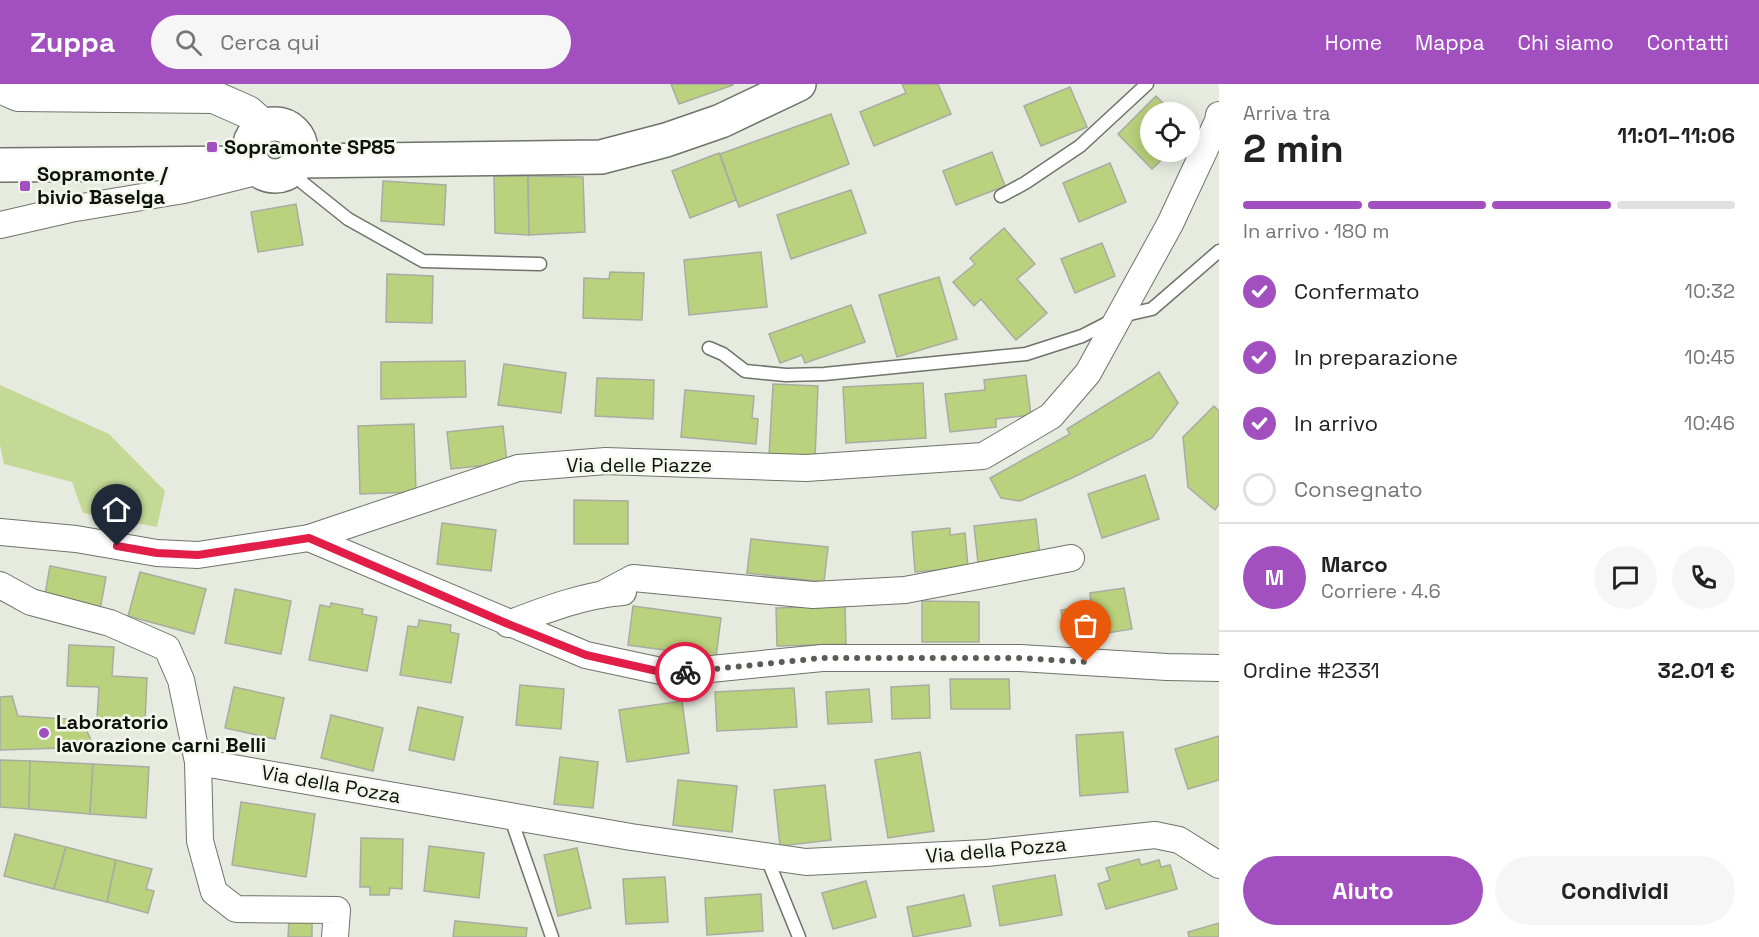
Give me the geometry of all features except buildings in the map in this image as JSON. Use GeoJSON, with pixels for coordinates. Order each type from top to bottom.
{"type":"FeatureCollection","features":[{"type":"Feature","properties":{"kind":"main road"},"geometry":{"type":"LineString","coordinates":[[296,165],[601,157],[666,140],[721,121],[799,84]]}},
{"type":"Feature","properties":{"kind":"main road"},"geometry":{"type":"LineString","coordinates":[[277,124],[289,128],[298,137],[302,149],[296,165],[282,175],[271,176],[257,167],[250,153],[251,142],[256,133],[264,126],[277,124]]}},
{"type":"Feature","properties":{"kind":"main road"},"geometry":{"type":"LineString","coordinates":[[0,165],[257,167]]}},
{"type":"Feature","properties":{"kind":"street"},"geometry":{"type":"LineString","coordinates":[[9,91],[49,84]]}},
{"type":"Feature","properties":{"kind":"street"},"geometry":{"type":"LineString","coordinates":[[9,91],[214,97],[248,112],[264,126]]}},
{"type":"Feature","properties":{"kind":"street","name":"Via delle Piazze"},"geometry":{"type":"LineString","coordinates":[[0,532],[76,539],[157,553],[198,555],[309,538],[518,468],[606,461],[806,468],[983,456],[1051,416],[1088,373],[1170,224],[1219,115]]}},
{"type":"Feature","properties":{"kind":"street"},"geometry":{"type":"LineString","coordinates":[[0,225],[70,208],[184,190],[257,167]]}},
{"type":"Feature","properties":{"kind":"street"},"geometry":{"type":"LineString","coordinates":[[309,538],[586,655],[670,674],[822,658],[1020,658],[1158,667],[1219,668]]}},
{"type":"Feature","properties":{"kind":"street"},"geometry":{"type":"LineString","coordinates":[[508,624],[605,593],[633,578],[813,595],[905,590],[1071,558]]}},
{"type":"Feature","properties":{"kind":"street"},"geometry":{"type":"LineString","coordinates":[[0,585],[31,602],[110,623],[167,648],[181,680],[198,762],[200,841],[214,892],[236,909],[337,910],[335,937]]}},
{"type":"Feature","properties":{"kind":"street"},"geometry":{"type":"LineString","coordinates":[[605,593],[634,591],[766,604]]}},
{"type":"Feature","properties":{"kind":"street","name":"Via della Pozza"},"geometry":{"type":"LineString","coordinates":[[198,762],[631,837],[806,862],[964,854],[1155,835],[1179,840],[1219,865]]}},
{"type":"Feature","properties":{"kind":"lane"},"geometry":{"type":"LineString","coordinates":[[1001,196],[1025,183],[1080,146],[1147,84]]}},
{"type":"Feature","properties":{"kind":"lane"},"geometry":{"type":"LineString","coordinates":[[296,165],[303,183],[348,219],[423,261],[540,264]]}},
{"type":"Feature","properties":{"kind":"lane"},"geometry":{"type":"LineString","coordinates":[[709,348],[723,354],[745,371],[786,375],[824,374],[1026,354],[1082,336],[1121,316],[1152,309],[1219,251]]}},
{"type":"Feature","properties":{"kind":"lane"},"geometry":{"type":"LineString","coordinates":[[510,815],[552,937]]}},
{"type":"Feature","properties":{"kind":"lane"},"geometry":{"type":"LineString","coordinates":[[766,856],[800,937]]}},
{"type":"Feature","properties":{"kind":"green space"},"geometry":{"type":"Polygon","coordinates":[[[0,385],[109,434],[165,491],[157,527],[83,513],[72,482],[4,464],[0,445],[0,385]]]}},
{"type":"Feature","properties":{"kind":"way so far"},"geometry":{"type":"LineString","coordinates":[[685,672],[822,658],[1020,658],[1086,662]]}},
{"type":"Feature","properties":{"kind":"place","name":"Sopramonte SP85"},"geometry":{"type":"Point","coordinates":[212,147]}},
{"type":"Feature","properties":{"kind":"place","name":"Sopramonte / bivio Baselga"},"geometry":{"type":"Point","coordinates":[25,186]}},
{"type":"Feature","properties":{"kind":"place","name":"Laboratorio lavorazione carni Belli"},"geometry":{"type":"Point","coordinates":[44,733]}},
{"type":"Feature","properties":{"kind":"route"},"geometry":{"type":"LineString","coordinates":[[117,546],[157,553],[198,555],[309,538],[586,655],[670,674],[685,672]]}}]}
